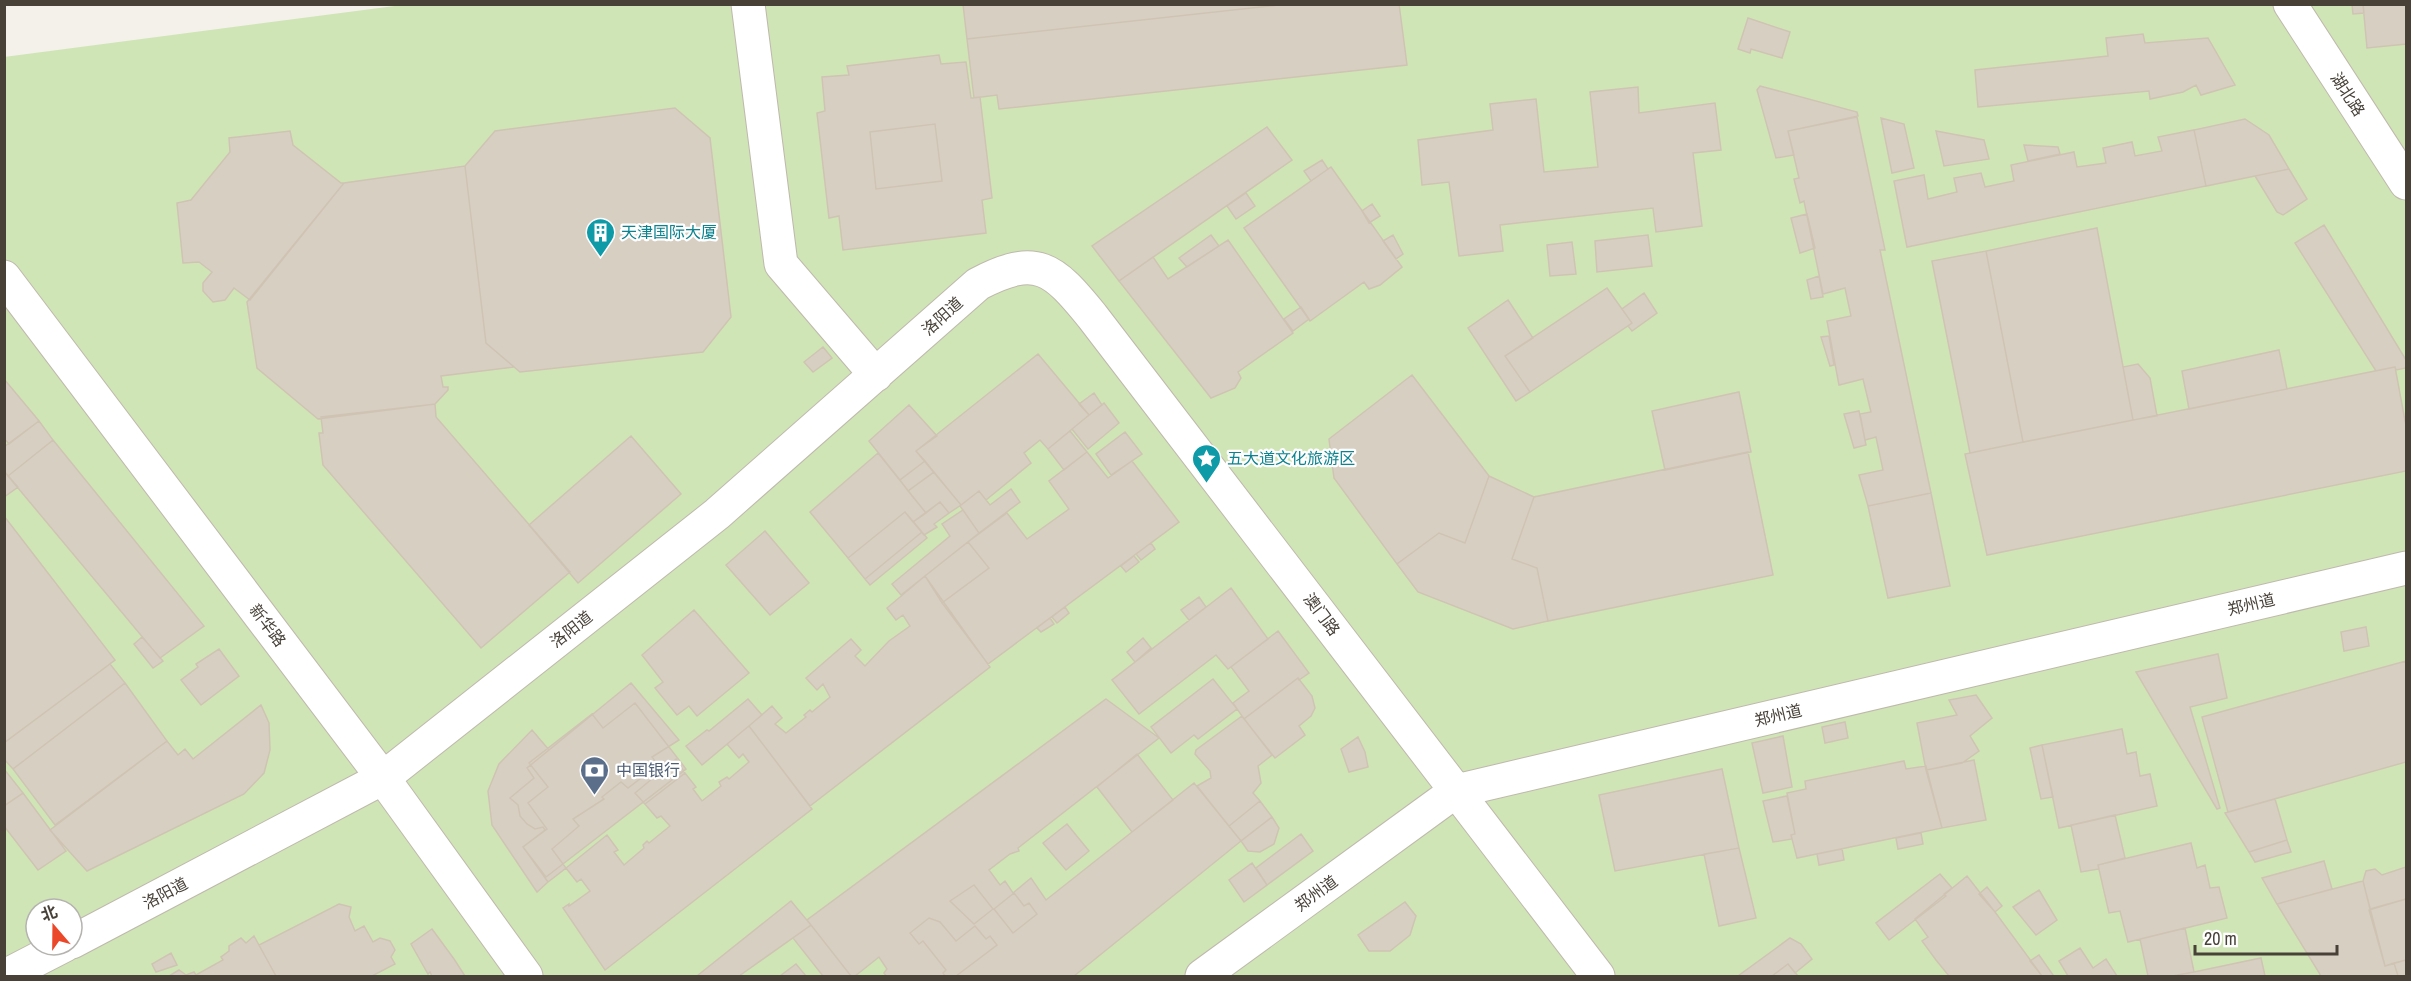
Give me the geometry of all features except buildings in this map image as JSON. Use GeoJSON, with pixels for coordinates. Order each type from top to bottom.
{"type":"FeatureCollection","features":[{"type":"Feature","properties":{"kind":"street"},"geometry":{"type":"LineString","coordinates":[[748,4],[781,264],[876,375]]}},
{"type":"Feature","properties":{"kind":"street","name":"湖北路"},"geometry":{"type":"LineString","coordinates":[[2290,4],[2406,183]]}},
{"type":"Feature","properties":{"kind":"street","name":"洛阳道"},"geometry":{"type":"LineString","coordinates":[[84,936],[383,778],[717,514],[978,284],[1004,270],[1032,267]]}},
{"type":"Feature","properties":{"kind":"street","name":"澳门路"},"geometry":{"type":"LineString","coordinates":[[1032,267],[1054,274],[1092,315],[1599,976]]}},
{"type":"Feature","properties":{"kind":"street","name":"新华路"},"geometry":{"type":"LineString","coordinates":[[4,277],[383,778],[526,976]]}},
{"type":"Feature","properties":{"kind":"street","name":"郑州道"},"geometry":{"type":"LineString","coordinates":[[1202,976],[1456,791],[2406,568]]}},
{"type":"Feature","properties":{"kind":"street"},"geometry":{"type":"LineString","coordinates":[[5,976],[42,957]]}},
{"type":"Feature","properties":{"kind":"green space","name":"五大道文化旅游区"},"geometry":{"type":"Polygon","coordinates":[[[410,4],[2406,5],[2406,976],[5,976],[4,57],[410,4]]]}},
{"type":"Feature","properties":{"kind":"place","name":"天津国际大厦"},"geometry":{"type":"Point","coordinates":[600,258]}},
{"type":"Feature","properties":{"kind":"place","name":"五大道文化旅游区"},"geometry":{"type":"Point","coordinates":[1206,484]}},
{"type":"Feature","properties":{"kind":"place","name":"中国银行"},"geometry":{"type":"Point","coordinates":[595,796]}}]}
